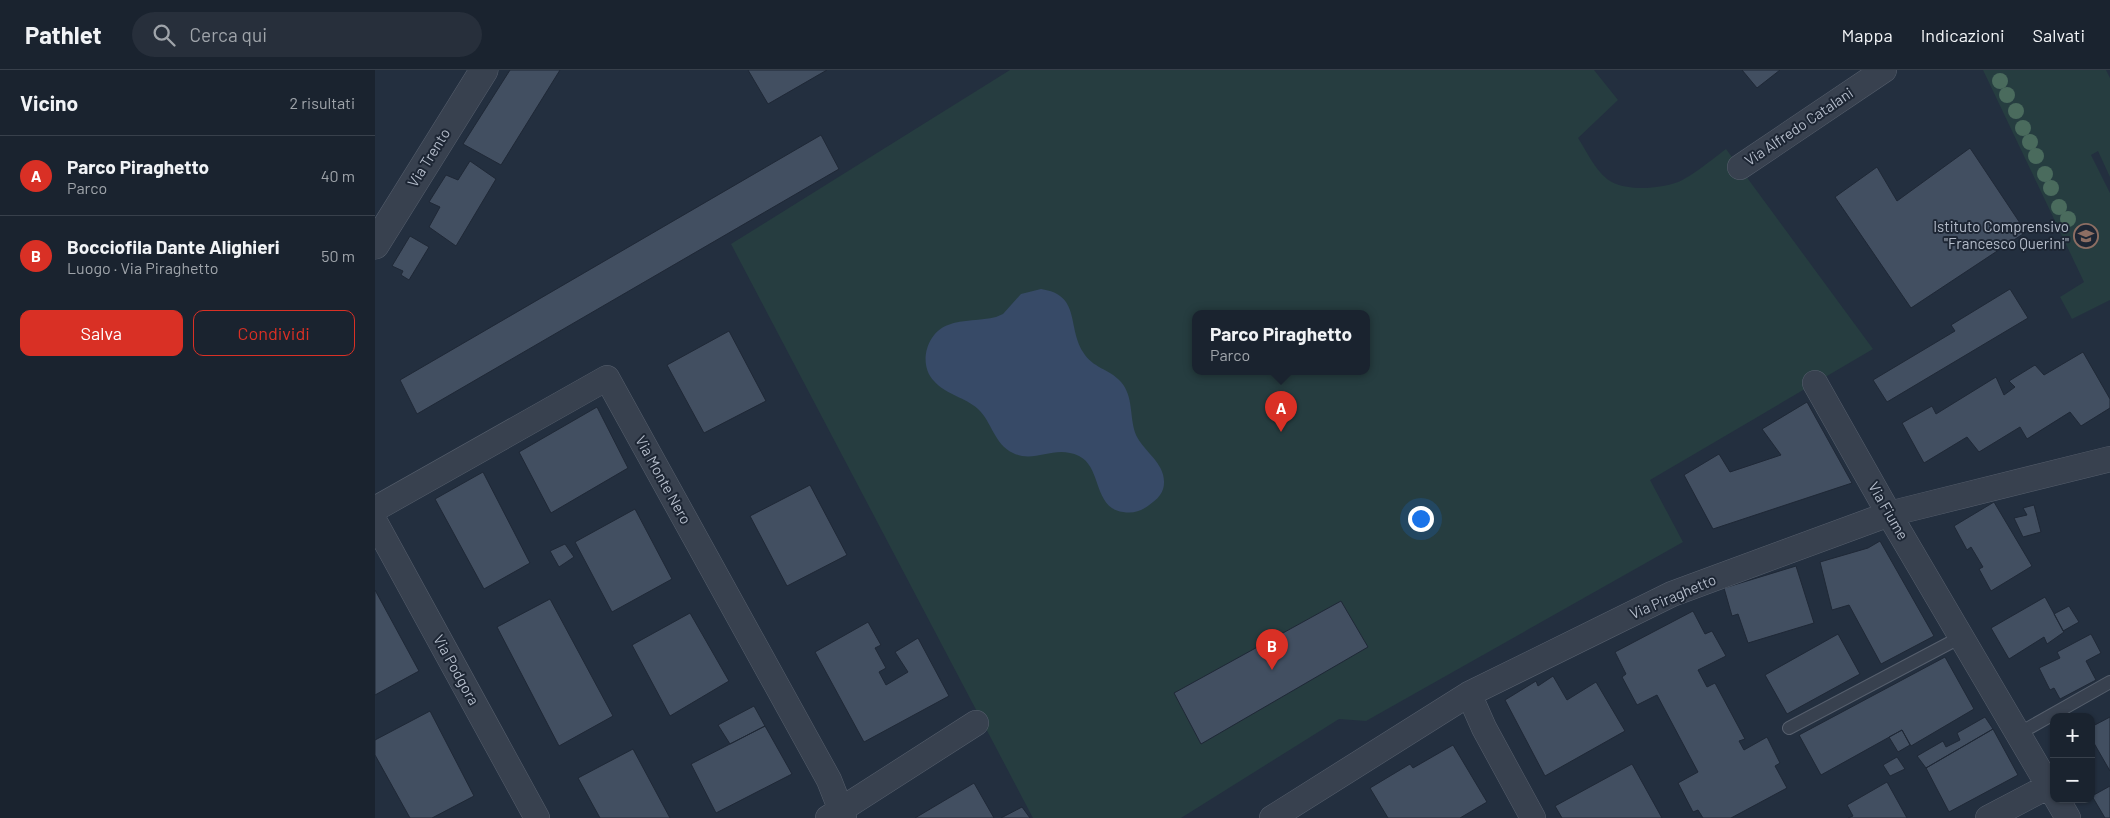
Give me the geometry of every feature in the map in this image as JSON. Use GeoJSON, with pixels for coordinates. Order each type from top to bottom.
{"type":"FeatureCollection","features":[{"type":"Feature","properties":{"kind":"street","name":"Via Trento"},"geometry":{"type":"LineString","coordinates":[[375,245],[484,70]]}},
{"type":"Feature","properties":{"kind":"street","name":"Via Alfredo Catalani"},"geometry":{"type":"LineString","coordinates":[[1740,167],[1884,70]]}},
{"type":"Feature","properties":{"kind":"street","name":"Via Monte Nero"},"geometry":{"type":"LineString","coordinates":[[375,509],[607,378],[829,780],[837,816]]}},
{"type":"Feature","properties":{"kind":"street","name":"Via Fiume"},"geometry":{"type":"LineString","coordinates":[[1815,383],[1889,514],[2050,788]]}},
{"type":"Feature","properties":{"kind":"street","name":"Via Piraghetto"},"geometry":{"type":"LineString","coordinates":[[1272,818],[1469,694],[1672,594],[1889,514],[2110,459]]}},
{"type":"Feature","properties":{"kind":"street","name":"Via Podgora"},"geometry":{"type":"LineString","coordinates":[[375,522],[537,818]]}},
{"type":"Feature","properties":{"kind":"street"},"geometry":{"type":"LineString","coordinates":[[1469,694],[1484,728],[1530,817]]}},
{"type":"Feature","properties":{"kind":"street"},"geometry":{"type":"LineString","coordinates":[[837,816],[976,723]]}},
{"type":"Feature","properties":{"kind":"street"},"geometry":{"type":"LineString","coordinates":[[1988,818],[2050,794]]}},
{"type":"Feature","properties":{"kind":"street","name":"Via Fiume"},"geometry":{"type":"LineString","coordinates":[[2059,803],[2068,818]]}},
{"type":"Feature","properties":{"kind":"lane"},"geometry":{"type":"LineString","coordinates":[[1789,728],[1961,637]]}},
{"type":"Feature","properties":{"kind":"lane"},"geometry":{"type":"LineString","coordinates":[[2018,734],[2110,682]]}},
{"type":"Feature","properties":{"kind":"green space"},"geometry":{"type":"Polygon","coordinates":[[[1010,70],[1594,70],[1618,100],[1578,138],[1594,165],[1607,179],[1632,188],[1652,188],[1678,182],[1726,149],[1873,349],[1650,480],[1683,542],[1366,721],[1339,719],[1181,818],[1033,818],[731,244],[1010,70]]]}},
{"type":"Feature","properties":{"kind":"green space","name":"Istituto Comprensivo \"Francesco Querini\""},"geometry":{"type":"Polygon","coordinates":[[[1983,70],[2106,70],[2110,78],[2110,177],[2098,151],[2091,155],[2110,193],[2110,300],[2072,319],[2060,297],[2084,282],[1983,70]]]}},
{"type":"Feature","properties":{"kind":"water"},"geometry":{"type":"Polygon","coordinates":[[[1041,289],[1054,292],[1068,305],[1078,342],[1083,352],[1091,362],[1117,378],[1128,394],[1136,435],[1158,464],[1163,476],[1164,486],[1161,494],[1143,509],[1136,512],[1123,512],[1113,509],[1102,495],[1086,461],[1079,456],[1061,452],[1037,456],[1021,456],[1013,453],[997,439],[987,420],[978,409],[944,390],[929,374],[926,367],[927,350],[934,335],[940,329],[960,322],[996,317],[1003,314],[1021,294],[1041,289]]]}},
{"type":"Feature","properties":{"kind":"building"},"geometry":{"type":"Polygon","coordinates":[[[510,70],[560,70],[501,165],[463,144],[510,70]]]}},
{"type":"Feature","properties":{"kind":"building"},"geometry":{"type":"Polygon","coordinates":[[[748,70],[827,70],[768,104],[748,70]]]}},
{"type":"Feature","properties":{"kind":"building"},"geometry":{"type":"Polygon","coordinates":[[[1742,70],[1780,70],[1757,88],[1742,70]]]}},
{"type":"Feature","properties":{"kind":"building"},"geometry":{"type":"Polygon","coordinates":[[[821,135],[839,169],[417,414],[400,380],[821,135]]]}},
{"type":"Feature","properties":{"kind":"building"},"geometry":{"type":"Polygon","coordinates":[[[1970,148],[2026,232],[1911,308],[1835,197],[1877,167],[1897,201],[1970,148]]]}},
{"type":"Feature","properties":{"kind":"building"},"geometry":{"type":"Polygon","coordinates":[[[470,161],[496,179],[456,246],[429,227],[440,207],[429,202],[446,175],[458,180],[470,161]]]}},
{"type":"Feature","properties":{"kind":"building"},"geometry":{"type":"Polygon","coordinates":[[[410,236],[429,247],[409,280],[401,275],[403,271],[392,266],[410,236]]]}},
{"type":"Feature","properties":{"kind":"building"},"geometry":{"type":"Polygon","coordinates":[[[2010,289],[2028,318],[1887,402],[1873,380],[1955,331],[1951,325],[2010,289]]]}},
{"type":"Feature","properties":{"kind":"building"},"geometry":{"type":"Polygon","coordinates":[[[729,331],[766,401],[704,433],[667,365],[729,331]]]}},
{"type":"Feature","properties":{"kind":"building"},"geometry":{"type":"Polygon","coordinates":[[[2083,352],[2110,399],[2110,408],[2081,426],[2070,412],[2027,439],[2020,427],[1979,452],[1967,437],[1924,463],[1902,423],[1932,406],[1936,414],[1996,377],[2004,395],[2015,387],[2009,381],[2035,365],[2044,375],[2083,352]]]}},
{"type":"Feature","properties":{"kind":"building"},"geometry":{"type":"Polygon","coordinates":[[[1807,402],[1852,483],[1713,529],[1684,475],[1719,454],[1730,472],[1781,455],[1762,429],[1807,402]]]}},
{"type":"Feature","properties":{"kind":"building"},"geometry":{"type":"Polygon","coordinates":[[[597,407],[628,468],[551,513],[519,452],[597,407]]]}},
{"type":"Feature","properties":{"kind":"building"},"geometry":{"type":"Polygon","coordinates":[[[483,472],[530,563],[484,589],[435,499],[483,472]]]}},
{"type":"Feature","properties":{"kind":"building"},"geometry":{"type":"Polygon","coordinates":[[[810,485],[847,555],[787,586],[750,516],[810,485]]]}},
{"type":"Feature","properties":{"kind":"building"},"geometry":{"type":"Polygon","coordinates":[[[1994,502],[2032,566],[1991,591],[1979,569],[1983,567],[1971,547],[1967,550],[1954,526],[1994,502]]]}},
{"type":"Feature","properties":{"kind":"building"},"geometry":{"type":"Polygon","coordinates":[[[2034,505],[2041,532],[2023,537],[2014,518],[2027,515],[2023,508],[2034,505]]]}},
{"type":"Feature","properties":{"kind":"building"},"geometry":{"type":"Polygon","coordinates":[[[635,509],[672,579],[612,612],[575,542],[635,509]]]}},
{"type":"Feature","properties":{"kind":"building"},"geometry":{"type":"Polygon","coordinates":[[[1880,541],[1934,636],[1881,664],[1849,605],[1832,610],[1820,562],[1868,548],[1880,541]]]}},
{"type":"Feature","properties":{"kind":"building"},"geometry":{"type":"Polygon","coordinates":[[[565,544],[574,557],[559,567],[550,551],[565,544]]]}},
{"type":"Feature","properties":{"kind":"building"},"geometry":{"type":"Polygon","coordinates":[[[1796,566],[1814,623],[1748,643],[1738,614],[1732,616],[1724,588],[1796,566]]]}},
{"type":"Feature","properties":{"kind":"building"},"geometry":{"type":"Polygon","coordinates":[[[375,590],[419,671],[375,695],[375,590]]]}},
{"type":"Feature","properties":{"kind":"building"},"geometry":{"type":"Polygon","coordinates":[[[2045,597],[2064,632],[2047,644],[2044,637],[2009,659],[1991,628],[2045,597]]]}},
{"type":"Feature","properties":{"kind":"building"},"geometry":{"type":"Polygon","coordinates":[[[550,599],[613,716],[559,746],[497,627],[550,599]]]}},
{"type":"Feature","properties":{"kind":"building"},"geometry":{"type":"Polygon","coordinates":[[[1341,601],[1368,647],[1201,744],[1174,693],[1341,601]]]}},
{"type":"Feature","properties":{"kind":"building"},"geometry":{"type":"Polygon","coordinates":[[[2069,606],[2079,622],[2063,631],[2054,614],[2069,606]]]}},
{"type":"Feature","properties":{"kind":"building"},"geometry":{"type":"Polygon","coordinates":[[[1693,611],[1705,634],[1712,631],[1726,656],[1698,670],[1707,687],[1715,683],[1745,739],[1739,741],[1744,750],[1767,737],[1780,763],[1775,766],[1787,788],[1731,818],[1703,818],[1698,810],[1693,812],[1678,783],[1698,772],[1657,695],[1637,705],[1622,677],[1626,674],[1615,652],[1693,611]]]}},
{"type":"Feature","properties":{"kind":"building"},"geometry":{"type":"Polygon","coordinates":[[[690,613],[729,681],[670,716],[632,645],[690,613]]]}},
{"type":"Feature","properties":{"kind":"building"},"geometry":{"type":"Polygon","coordinates":[[[868,622],[881,645],[875,648],[886,668],[879,672],[886,685],[908,672],[895,652],[918,638],[949,696],[864,742],[815,652],[868,622]]]}},
{"type":"Feature","properties":{"kind":"building"},"geometry":{"type":"Polygon","coordinates":[[[1838,634],[1860,674],[1787,714],[1765,675],[1838,634]]]}},
{"type":"Feature","properties":{"kind":"building"},"geometry":{"type":"Polygon","coordinates":[[[2091,634],[2101,653],[2086,661],[2096,680],[2060,699],[2054,688],[2050,690],[2039,668],[2060,658],[2057,652],[2091,634]]]}},
{"type":"Feature","properties":{"kind":"building"},"geometry":{"type":"Polygon","coordinates":[[[1945,657],[1974,709],[1911,746],[1902,730],[1821,775],[1799,735],[1945,657]]]}},
{"type":"Feature","properties":{"kind":"building"},"geometry":{"type":"Polygon","coordinates":[[[1553,676],[1567,700],[1596,682],[1625,731],[1545,776],[1505,700],[1536,681],[1538,686],[1553,676]]]}},
{"type":"Feature","properties":{"kind":"building"},"geometry":{"type":"Polygon","coordinates":[[[754,706],[765,726],[730,744],[718,725],[754,706]]]}},
{"type":"Feature","properties":{"kind":"building"},"geometry":{"type":"Polygon","coordinates":[[[430,711],[474,796],[432,818],[410,818],[375,755],[375,740],[430,711]]]}},
{"type":"Feature","properties":{"kind":"building"},"geometry":{"type":"Polygon","coordinates":[[[1985,717],[1993,729],[1926,768],[1917,756],[1943,741],[1946,747],[1960,740],[1957,733],[1985,717]]]}},
{"type":"Feature","properties":{"kind":"building"},"geometry":{"type":"Polygon","coordinates":[[[2110,717],[2110,771],[2095,745],[2095,725],[2110,717]]]}},
{"type":"Feature","properties":{"kind":"building"},"geometry":{"type":"Polygon","coordinates":[[[765,726],[792,774],[716,813],[691,764],[765,726]]]}},
{"type":"Feature","properties":{"kind":"building"},"geometry":{"type":"Polygon","coordinates":[[[1993,729],[2018,775],[1949,812],[1926,768],[1993,729]]]}},
{"type":"Feature","properties":{"kind":"building"},"geometry":{"type":"Polygon","coordinates":[[[1902,730],[1910,745],[1898,752],[1889,737],[1902,730]]]}},
{"type":"Feature","properties":{"kind":"building"},"geometry":{"type":"Polygon","coordinates":[[[1453,745],[1487,802],[1460,818],[1388,818],[1370,788],[1410,764],[1413,768],[1453,745]]]}},
{"type":"Feature","properties":{"kind":"building"},"geometry":{"type":"Polygon","coordinates":[[[633,749],[670,818],[600,818],[578,778],[633,749]]]}},
{"type":"Feature","properties":{"kind":"building"},"geometry":{"type":"Polygon","coordinates":[[[1897,757],[1905,769],[1890,776],[1883,765],[1897,757]]]}},
{"type":"Feature","properties":{"kind":"building"},"geometry":{"type":"Polygon","coordinates":[[[1632,764],[1662,818],[1562,818],[1555,806],[1632,764]]]}},
{"type":"Feature","properties":{"kind":"building"},"geometry":{"type":"Polygon","coordinates":[[[1887,782],[1907,818],[1848,818],[1853,816],[1847,805],[1887,782]]]}},
{"type":"Feature","properties":{"kind":"building"},"geometry":{"type":"Polygon","coordinates":[[[974,783],[994,818],[915,818],[974,783]]]}},
{"type":"Feature","properties":{"kind":"building"},"geometry":{"type":"Polygon","coordinates":[[[2110,786],[2110,818],[2105,818],[2095,801],[2095,794],[2110,786]]]}},
{"type":"Feature","properties":{"kind":"building"},"geometry":{"type":"Polygon","coordinates":[[[1022,807],[1030,818],[1001,818],[1022,807]]]}},
{"type":"Feature","properties":{"kind":"place","name":"Istituto Comprensivo \"Francesco Querini\""},"geometry":{"type":"Point","coordinates":[2086,236]}},
{"type":"Feature","properties":{"kind":"place","name":"Parco Piraghetto"},"geometry":{"type":"Point","coordinates":[1281,432]}},
{"type":"Feature","properties":{"kind":"place","name":"Bocciofila Dante Alighieri"},"geometry":{"type":"Point","coordinates":[1272,670]}}]}
